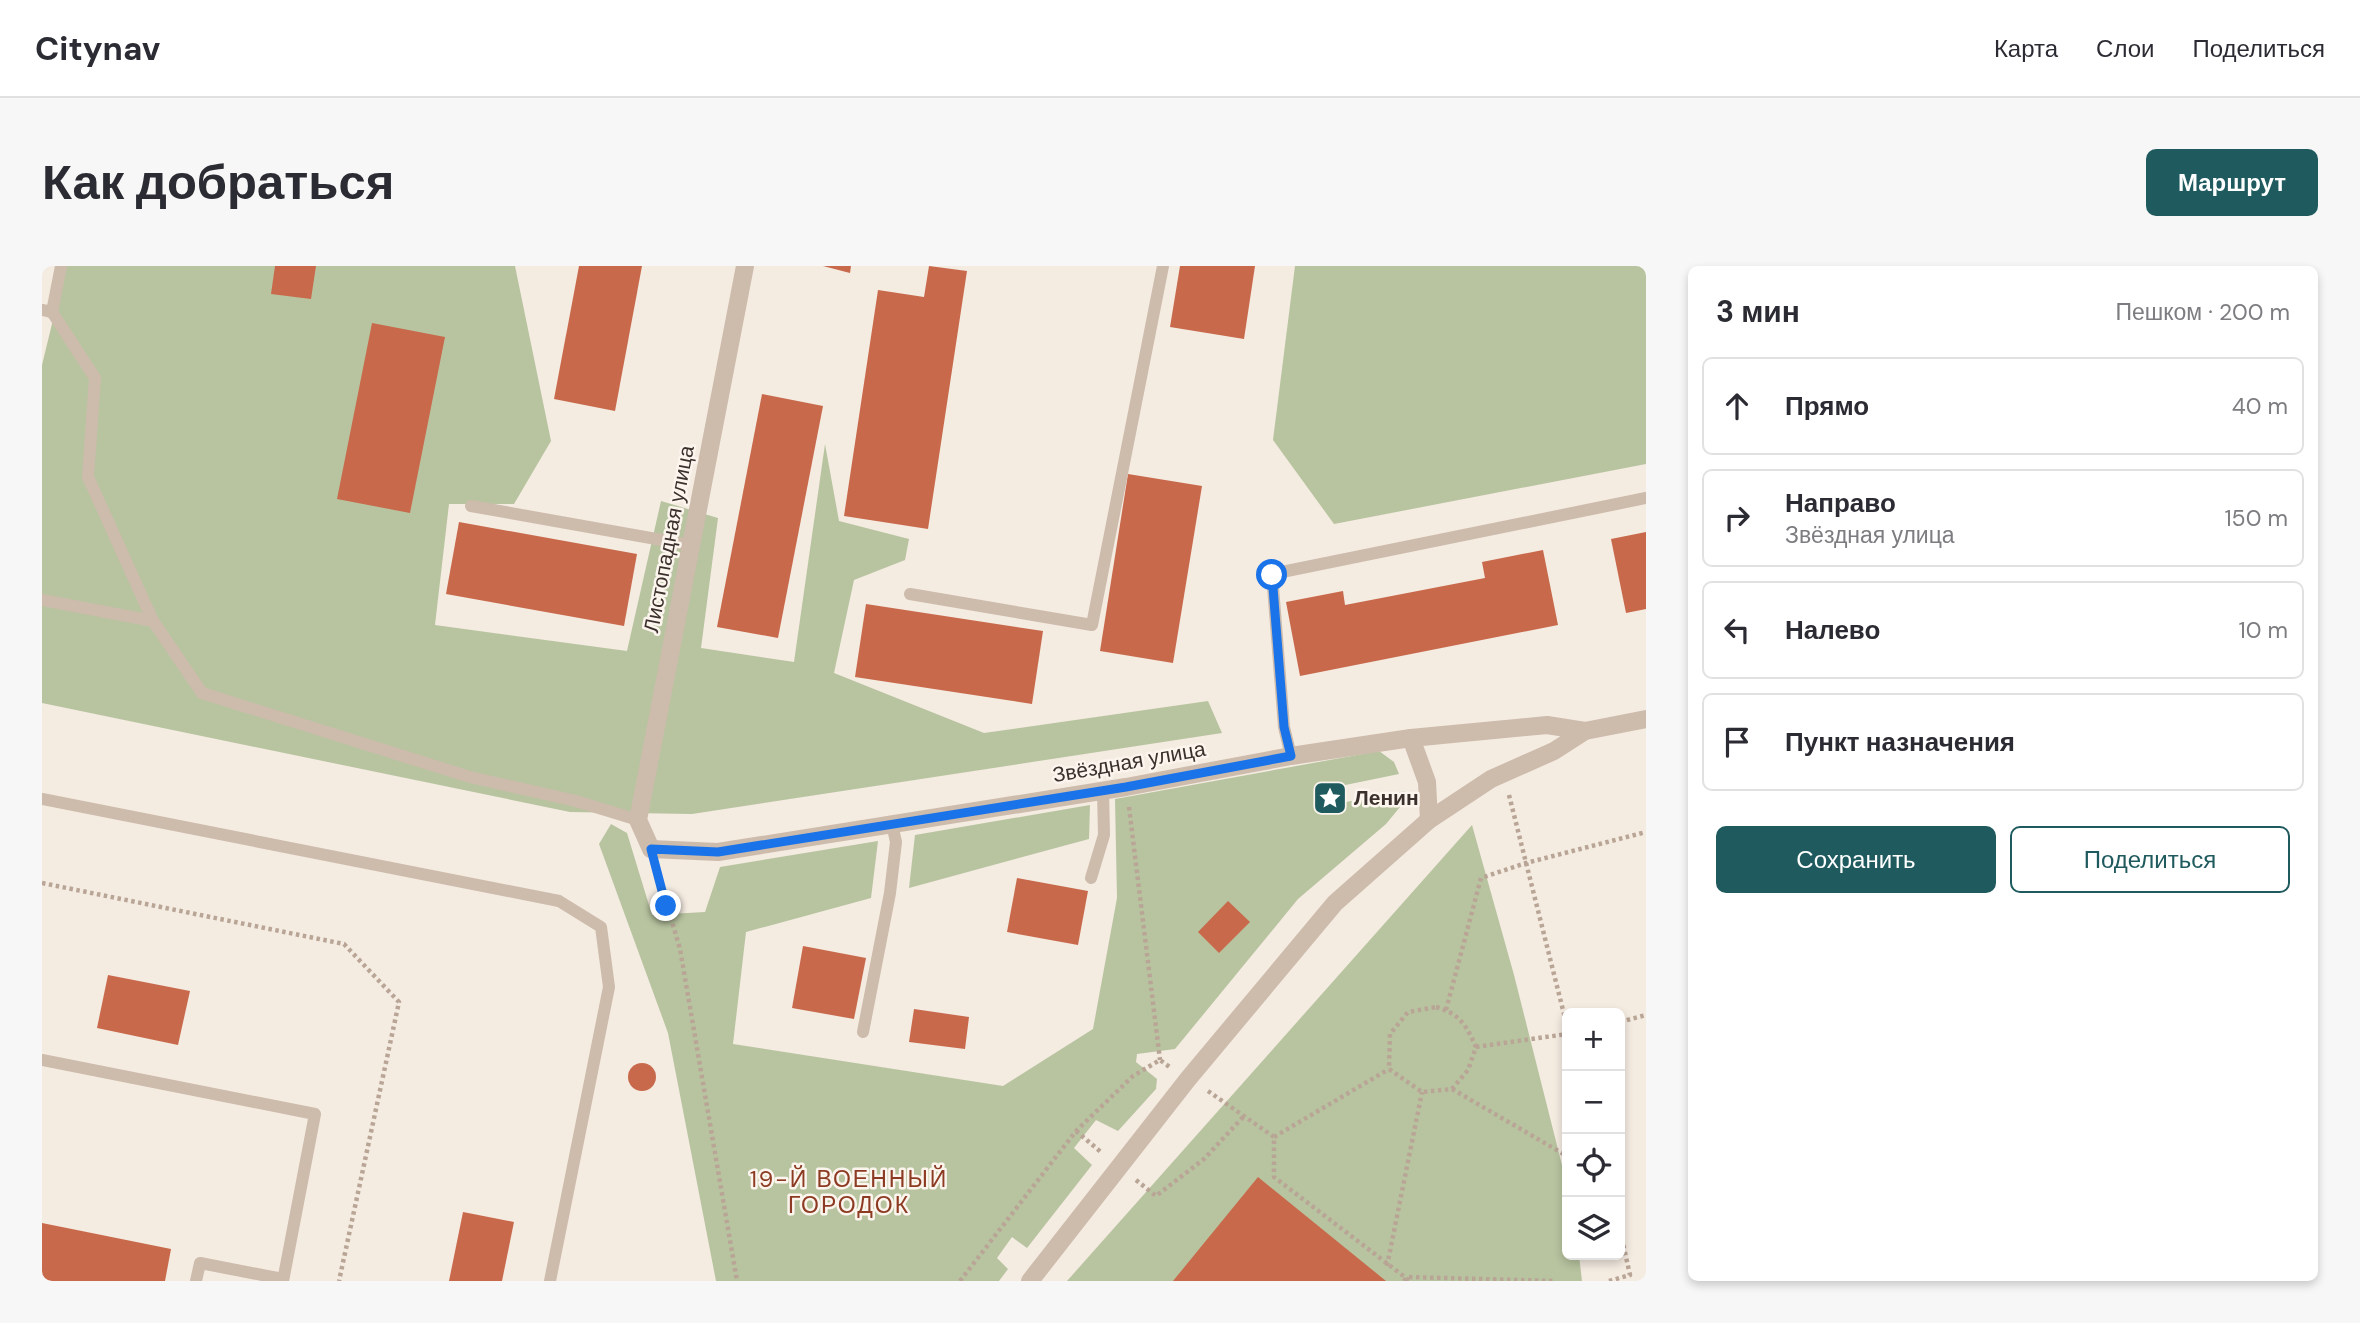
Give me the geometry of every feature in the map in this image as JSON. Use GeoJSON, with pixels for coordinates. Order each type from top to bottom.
{"type":"FeatureCollection","features":[{"type":"Feature","properties":{"kind":"street","name":"Листопадная улица"},"geometry":{"type":"LineString","coordinates":[[638,820],[746,266]]}},
{"type":"Feature","properties":{"kind":"street","name":"Звёздная улица"},"geometry":{"type":"LineString","coordinates":[[651,849],[718,852],[1126,787],[1411,737],[1547,725],[1586,731],[1646,719]]}},
{"type":"Feature","properties":{"kind":"street"},"geometry":{"type":"LineString","coordinates":[[1030,1281],[1188,1079],[1335,903],[1429,820],[1491,779],[1554,751],[1586,731]]}},
{"type":"Feature","properties":{"kind":"street"},"geometry":{"type":"LineString","coordinates":[[1411,737],[1427,782],[1429,820]]}},
{"type":"Feature","properties":{"kind":"street"},"geometry":{"type":"LineString","coordinates":[[638,820],[651,849]]}},
{"type":"Feature","properties":{"kind":"lane"},"geometry":{"type":"LineString","coordinates":[[61,266],[47,311],[95,378],[88,477],[153,621],[202,693],[470,777],[576,801],[638,820]]}},
{"type":"Feature","properties":{"kind":"lane"},"geometry":{"type":"LineString","coordinates":[[910,594],[1092,625],[1163,266]]}},
{"type":"Feature","properties":{"kind":"lane"},"geometry":{"type":"LineString","coordinates":[[1291,756],[1284,727],[1272,575],[1646,498]]}},
{"type":"Feature","properties":{"kind":"lane"},"geometry":{"type":"LineString","coordinates":[[471,506],[690,545]]}},
{"type":"Feature","properties":{"kind":"lane"},"geometry":{"type":"LineString","coordinates":[[42,600],[153,621]]}},
{"type":"Feature","properties":{"kind":"lane"},"geometry":{"type":"LineString","coordinates":[[1091,878],[1104,835],[1103,790]]}},
{"type":"Feature","properties":{"kind":"lane"},"geometry":{"type":"LineString","coordinates":[[42,799],[559,901],[601,927],[609,987],[550,1281]]}},
{"type":"Feature","properties":{"kind":"lane"},"geometry":{"type":"LineString","coordinates":[[863,1032],[891,880],[896,842],[892,824]]}},
{"type":"Feature","properties":{"kind":"lane"},"geometry":{"type":"LineString","coordinates":[[42,1060],[315,1114],[283,1280],[200,1263],[196,1281]]}},
{"type":"Feature","properties":{"kind":"path"},"geometry":{"type":"LineString","coordinates":[[1126,787],[1160,1060],[1218,1096],[1274,1137]]}},
{"type":"Feature","properties":{"kind":"path"},"geometry":{"type":"LineString","coordinates":[[1509,795],[1562,1008]]}},
{"type":"Feature","properties":{"kind":"path"},"geometry":{"type":"LineString","coordinates":[[1446,1010],[1481,878],[1526,863],[1646,832]]}},
{"type":"Feature","properties":{"kind":"path"},"geometry":{"type":"LineString","coordinates":[[651,849],[680,949],[737,1281]]}},
{"type":"Feature","properties":{"kind":"path"},"geometry":{"type":"LineString","coordinates":[[42,884],[344,944],[399,1002],[339,1281]]}},
{"type":"Feature","properties":{"kind":"path"},"geometry":{"type":"LineString","coordinates":[[1389,1069],[1390,1034],[1408,1012],[1436,1007],[1446,1010],[1465,1023],[1476,1047],[1468,1070],[1452,1089]]}},
{"type":"Feature","properties":{"kind":"path"},"geometry":{"type":"LineString","coordinates":[[1625,1021],[1646,1015]]}},
{"type":"Feature","properties":{"kind":"path"},"geometry":{"type":"LineString","coordinates":[[1476,1047],[1562,1035]]}},
{"type":"Feature","properties":{"kind":"path"},"geometry":{"type":"LineString","coordinates":[[960,1281],[1076,1131],[1133,1076],[1160,1060]]}},
{"type":"Feature","properties":{"kind":"path"},"geometry":{"type":"LineString","coordinates":[[1389,1069],[1422,1092],[1452,1089],[1562,1153]]}},
{"type":"Feature","properties":{"kind":"path"},"geometry":{"type":"LineString","coordinates":[[1274,1137],[1389,1069]]}},
{"type":"Feature","properties":{"kind":"path"},"geometry":{"type":"LineString","coordinates":[[1387,1266],[1422,1092]]}},
{"type":"Feature","properties":{"kind":"path"},"geometry":{"type":"LineString","coordinates":[[1076,1131],[1156,1196],[1204,1159],[1244,1115]]}},
{"type":"Feature","properties":{"kind":"path"},"geometry":{"type":"LineString","coordinates":[[1274,1137],[1275,1177],[1407,1280],[1555,1281]]}},
{"type":"Feature","properties":{"kind":"path"},"geometry":{"type":"LineString","coordinates":[[1609,1281],[1630,1275],[1625,1252]]}},
{"type":"Feature","properties":{"kind":"green space"},"geometry":{"type":"Polygon","coordinates":[[[66,266],[515,266],[551,441],[514,504],[449,504],[435,625],[627,651],[661,501],[718,518],[701,648],[794,662],[825,444],[839,521],[909,539],[905,560],[854,580],[834,673],[984,733],[1208,701],[1222,733],[692,814],[570,812],[42,703],[42,365],[66,266]]]}},
{"type":"Feature","properties":{"kind":"green space"},"geometry":{"type":"Polygon","coordinates":[[[1295,266],[1646,266],[1646,464],[1334,524],[1273,440],[1295,266]]]}},
{"type":"Feature","properties":{"kind":"green space"},"geometry":{"type":"Polygon","coordinates":[[[1379,751],[1394,762],[1399,774],[1316,791],[1319,807],[1405,791],[1400,807],[1386,824],[1298,899],[1175,1049],[1137,1054],[1136,1062],[1157,1079],[1156,1089],[1118,1131],[1096,1120],[1074,1148],[1092,1165],[1027,1248],[1012,1237],[997,1258],[1008,1269],[999,1281],[716,1281],[668,1033],[599,844],[611,824],[627,833],[652,915],[705,912],[720,867],[878,841],[871,898],[746,932],[733,1044],[1003,1086],[1093,1029],[1117,898],[1115,799],[1379,751]]]}},
{"type":"Feature","properties":{"kind":"green space"},"geometry":{"type":"Polygon","coordinates":[[[1090,805],[1089,839],[909,888],[915,835],[1090,805]]]}},
{"type":"Feature","properties":{"kind":"green space"},"geometry":{"type":"Polygon","coordinates":[[[1472,825],[1514,975],[1562,1165],[1562,1260],[1580,1260],[1582,1281],[1067,1281],[1472,825]]]}},
{"type":"Feature","properties":{"kind":"building"},"geometry":{"type":"Polygon","coordinates":[[[275,266],[316,266],[311,299],[271,294],[275,266]]]}},
{"type":"Feature","properties":{"kind":"building"},"geometry":{"type":"Polygon","coordinates":[[[579,266],[642,266],[615,411],[554,399],[579,266]]]}},
{"type":"Feature","properties":{"kind":"building"},"geometry":{"type":"Polygon","coordinates":[[[823,266],[851,266],[850,273],[823,266]]]}},
{"type":"Feature","properties":{"kind":"building"},"geometry":{"type":"Polygon","coordinates":[[[929,266],[967,271],[928,529],[844,516],[878,290],[924,297],[929,266]]]}},
{"type":"Feature","properties":{"kind":"building"},"geometry":{"type":"Polygon","coordinates":[[[1180,266],[1255,266],[1244,339],[1170,327],[1180,266]]]}},
{"type":"Feature","properties":{"kind":"building"},"geometry":{"type":"Polygon","coordinates":[[[372,323],[445,337],[410,513],[337,499],[372,323]]]}},
{"type":"Feature","properties":{"kind":"building"},"geometry":{"type":"Polygon","coordinates":[[[762,394],[823,406],[778,638],[717,627],[762,394]]]}},
{"type":"Feature","properties":{"kind":"building"},"geometry":{"type":"Polygon","coordinates":[[[1128,474],[1202,486],[1173,663],[1100,651],[1128,474]]]}},
{"type":"Feature","properties":{"kind":"building"},"geometry":{"type":"Polygon","coordinates":[[[459,522],[637,554],[624,626],[446,594],[459,522]]]}},
{"type":"Feature","properties":{"kind":"building"},"geometry":{"type":"Polygon","coordinates":[[[1646,532],[1646,609],[1626,613],[1611,539],[1646,532]]]}},
{"type":"Feature","properties":{"kind":"building"},"geometry":{"type":"Polygon","coordinates":[[[1543,550],[1558,625],[1300,676],[1286,602],[1343,591],[1345,605],[1485,578],[1482,562],[1543,550]]]}},
{"type":"Feature","properties":{"kind":"building"},"geometry":{"type":"Polygon","coordinates":[[[866,604],[1043,631],[1032,704],[855,677],[866,604]]]}},
{"type":"Feature","properties":{"kind":"building"},"geometry":{"type":"Polygon","coordinates":[[[1017,878],[1088,891],[1078,945],[1007,932],[1017,878]]]}},
{"type":"Feature","properties":{"kind":"building"},"geometry":{"type":"Polygon","coordinates":[[[1228,901],[1250,922],[1219,953],[1198,932],[1228,901]]]}},
{"type":"Feature","properties":{"kind":"building"},"geometry":{"type":"Polygon","coordinates":[[[803,946],[866,958],[854,1019],[792,1008],[803,946]]]}},
{"type":"Feature","properties":{"kind":"building"},"geometry":{"type":"Polygon","coordinates":[[[108,975],[190,991],[178,1045],[97,1028],[108,975]]]}},
{"type":"Feature","properties":{"kind":"building"},"geometry":{"type":"Polygon","coordinates":[[[914,1009],[969,1017],[965,1049],[909,1042],[914,1009]]]}},
{"type":"Feature","properties":{"kind":"building"},"geometry":{"type":"Polygon","coordinates":[[[642,1063],[652,1067],[656,1077],[652,1087],[642,1091],[632,1087],[628,1077],[632,1067],[642,1063]]]}},
{"type":"Feature","properties":{"kind":"building"},"geometry":{"type":"Polygon","coordinates":[[[1258,1177],[1386,1281],[1173,1281],[1258,1177]]]}},
{"type":"Feature","properties":{"kind":"building"},"geometry":{"type":"Polygon","coordinates":[[[463,1212],[514,1222],[502,1281],[449,1281],[463,1212]]]}},
{"type":"Feature","properties":{"kind":"building"},"geometry":{"type":"Polygon","coordinates":[[[42,1223],[171,1249],[165,1281],[42,1281],[42,1223]]]}},
{"type":"Feature","properties":{"kind":"place","name":"Ленин"},"geometry":{"type":"Point","coordinates":[1330,798]}},
{"type":"Feature","properties":{"kind":"district","name":"19-Й ВОЕННЫЙ ГОРОДОК"},"geometry":{"type":"Point","coordinates":[849,1192]}},
{"type":"Feature","properties":{"kind":"route"},"geometry":{"type":"LineString","coordinates":[[666,906],[651,849],[718,852],[1126,787],[1291,756],[1284,727],[1272,575]]}}]}
